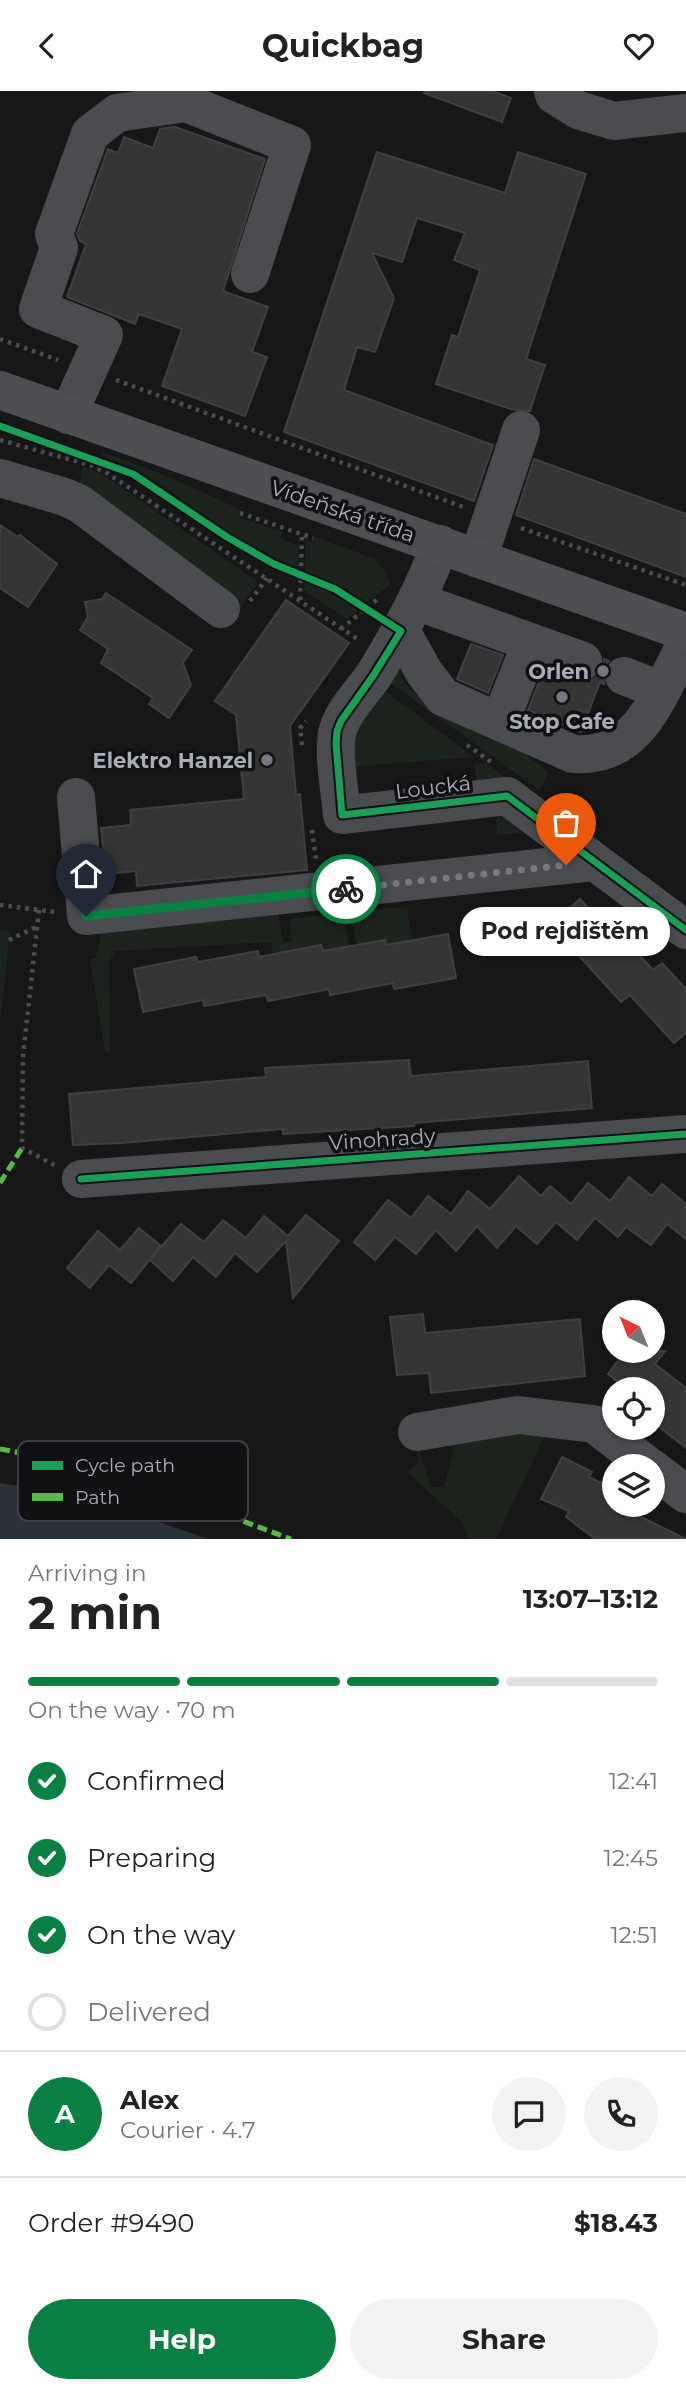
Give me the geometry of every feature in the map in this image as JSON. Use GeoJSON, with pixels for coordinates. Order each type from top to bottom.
{"type":"FeatureCollection","features":[{"type":"Feature","properties":{"kind":"main road","name":"Vídeňská třída"},"geometry":{"type":"LineString","coordinates":[[0,390],[686,632]]}},
{"type":"Feature","properties":{"kind":"street"},"geometry":{"type":"LineString","coordinates":[[554,91],[554,95],[578,110],[614,121],[686,113]]}},
{"type":"Feature","properties":{"kind":"street"},"geometry":{"type":"LineString","coordinates":[[68,415],[104,335],[38,309],[59,248],[54,234],[90,134],[117,113],[186,103],[292,145],[250,274]]}},
{"type":"Feature","properties":{"kind":"street"},"geometry":{"type":"LineString","coordinates":[[478,559],[522,430]]}},
{"type":"Feature","properties":{"kind":"street"},"geometry":{"type":"LineString","coordinates":[[0,478],[80,504],[221,609]]}},
{"type":"Feature","properties":{"kind":"street","name":"Loucká"},"geometry":{"type":"LineString","coordinates":[[440,544],[429,575],[408,616],[337,731],[342,815],[507,796],[686,930]]}},
{"type":"Feature","properties":{"kind":"street"},"geometry":{"type":"LineString","coordinates":[[583,661],[531,643],[408,616],[424,673],[443,697],[573,754],[602,753],[629,738],[644,720],[686,644]]}},
{"type":"Feature","properties":{"kind":"street"},"geometry":{"type":"LineString","coordinates":[[500,722],[531,643]]}},
{"type":"Feature","properties":{"kind":"street"},"geometry":{"type":"LineString","coordinates":[[624,676],[660,691]]}},
{"type":"Feature","properties":{"kind":"street"},"geometry":{"type":"LineString","coordinates":[[76,797],[86,916],[594,862]]}},
{"type":"Feature","properties":{"kind":"street","name":"Vinohrady"},"geometry":{"type":"LineString","coordinates":[[81,1179],[686,1134]]}},
{"type":"Feature","properties":{"kind":"street"},"geometry":{"type":"LineString","coordinates":[[417,1431],[518,1415],[594,1424],[633,1454]]}},
{"type":"Feature","properties":{"kind":"street"},"geometry":{"type":"LineString","coordinates":[[665,1478],[686,1494]]}},
{"type":"Feature","properties":{"kind":"path"},"geometry":{"type":"LineString","coordinates":[[0,339],[686,585]]}},
{"type":"Feature","properties":{"kind":"path"},"geometry":{"type":"LineString","coordinates":[[0,440],[113,466]]}},
{"type":"Feature","properties":{"kind":"path"},"geometry":{"type":"LineString","coordinates":[[79,453],[361,641],[356,650]]}},
{"type":"Feature","properties":{"kind":"path"},"geometry":{"type":"LineString","coordinates":[[240,513],[313,538]]}},
{"type":"Feature","properties":{"kind":"path"},"geometry":{"type":"LineString","coordinates":[[300,600],[305,576],[302,535]]}},
{"type":"Feature","properties":{"kind":"path"},"geometry":{"type":"LineString","coordinates":[[292,571],[305,576]]}},
{"type":"Feature","properties":{"kind":"path"},"geometry":{"type":"LineString","coordinates":[[355,601],[408,616]]}},
{"type":"Feature","properties":{"kind":"path"},"geometry":{"type":"LineString","coordinates":[[0,905],[86,916]]}},
{"type":"Feature","properties":{"kind":"path"},"geometry":{"type":"LineString","coordinates":[[22,1148],[23,1056],[39,910]]}},
{"type":"Feature","properties":{"kind":"path"},"geometry":{"type":"LineString","coordinates":[[9,940],[37,927]]}},
{"type":"Feature","properties":{"kind":"shaded area"},"geometry":{"type":"Polygon","coordinates":[[[103,452],[167,476],[241,510],[239,517],[283,532],[281,538],[298,546],[298,567],[240,539],[145,474],[102,456],[103,452]]]}},
{"type":"Feature","properties":{"kind":"shaded area"},"geometry":{"type":"Polygon","coordinates":[[[83,466],[100,473],[258,582],[228,626],[79,486],[83,466]]]}},
{"type":"Feature","properties":{"kind":"shaded area"},"geometry":{"type":"Polygon","coordinates":[[[313,536],[373,558],[391,584],[347,619],[304,590],[306,540],[312,542],[313,536]]]}},
{"type":"Feature","properties":{"kind":"shaded area"},"geometry":{"type":"Polygon","coordinates":[[[395,667],[404,682],[424,700],[485,725],[547,771],[539,790],[382,677],[395,667]]]}},
{"type":"Feature","properties":{"kind":"shaded area"},"geometry":{"type":"Polygon","coordinates":[[[377,685],[474,757],[346,767],[344,746],[377,685]]]}},
{"type":"Feature","properties":{"kind":"shaded area"},"geometry":{"type":"Polygon","coordinates":[[[486,763],[506,778],[478,787],[474,765],[486,763]]]}},
{"type":"Feature","properties":{"kind":"shaded area"},"geometry":{"type":"Polygon","coordinates":[[[499,814],[532,832],[497,835],[496,819],[499,814]]]}},
{"type":"Feature","properties":{"kind":"shaded area"},"geometry":{"type":"Polygon","coordinates":[[[407,907],[412,941],[386,946],[356,945],[351,911],[407,907]]]}},
{"type":"Feature","properties":{"kind":"shaded area"},"geometry":{"type":"Polygon","coordinates":[[[277,911],[283,942],[292,941],[292,918],[343,914],[350,946],[323,951],[321,945],[273,954],[271,942],[115,951],[109,962],[110,1053],[105,1051],[90,959],[96,958],[101,933],[277,911]]]}},
{"type":"Feature","properties":{"kind":"shaded area"},"geometry":{"type":"Polygon","coordinates":[[[0,930],[10,931],[0,1024],[0,930]]]}},
{"type":"Feature","properties":{"kind":"shaded area"},"geometry":{"type":"Polygon","coordinates":[[[406,1420],[410,1422],[431,1487],[444,1487],[455,1446],[462,1441],[548,1429],[496,1539],[469,1539],[462,1522],[407,1472],[419,1461],[406,1420]]]}},
{"type":"Feature","properties":{"kind":"shaded area"},"geometry":{"type":"Polygon","coordinates":[[[0,1483],[18,1486],[18,1521],[156,1521],[208,1539],[0,1539],[0,1483]]]}},
{"type":"Feature","properties":{"kind":"building"},"geometry":{"type":"Polygon","coordinates":[[[492,91],[511,98],[502,122],[424,93],[492,91]]]}},
{"type":"Feature","properties":{"kind":"building"},"geometry":{"type":"Polygon","coordinates":[[[175,127],[265,159],[223,291],[268,307],[252,352],[267,357],[245,416],[162,386],[182,329],[139,314],[135,324],[67,297],[86,244],[80,241],[77,234],[108,149],[118,153],[124,137],[153,148],[160,129],[175,127]]]}},
{"type":"Feature","properties":{"kind":"building"},"geometry":{"type":"Polygon","coordinates":[[[377,152],[505,193],[518,152],[586,174],[526,359],[545,365],[530,411],[514,410],[436,384],[452,335],[458,337],[480,270],[454,260],[465,233],[417,218],[402,262],[372,253],[394,298],[375,352],[357,347],[344,390],[493,445],[474,501],[284,432],[377,152]]]}},
{"type":"Feature","properties":{"kind":"building"},"geometry":{"type":"Polygon","coordinates":[[[534,459],[686,514],[686,577],[516,515],[534,459]]]}},
{"type":"Feature","properties":{"kind":"building"},"geometry":{"type":"Polygon","coordinates":[[[0,525],[18,537],[20,535],[57,564],[28,607],[0,588],[0,525]]]}},
{"type":"Feature","properties":{"kind":"building"},"geometry":{"type":"Polygon","coordinates":[[[106,593],[192,650],[183,663],[191,685],[169,718],[149,704],[153,698],[101,663],[108,649],[80,630],[88,617],[85,602],[102,599],[106,593]]]}},
{"type":"Feature","properties":{"kind":"building","name":"Elektro Hanzel"},"geometry":{"type":"Polygon","coordinates":[[[286,600],[349,643],[290,726],[296,795],[300,794],[307,870],[137,886],[136,871],[106,874],[101,828],[131,825],[130,810],[244,799],[236,715],[215,701],[286,600]]]}},
{"type":"Feature","properties":{"kind":"building"},"geometry":{"type":"Polygon","coordinates":[[[471,644],[503,655],[488,693],[457,679],[471,644]]]}},
{"type":"Feature","properties":{"kind":"building","name":"Stop Cafe"},"geometry":{"type":"Polygon","coordinates":[[[603,669],[604,684],[600,682],[581,732],[528,710],[544,670],[576,682],[588,682],[598,677],[603,669]]]}},
{"type":"Feature","properties":{"kind":"building"},"geometry":{"type":"Polygon","coordinates":[[[580,899],[604,925],[608,921],[653,970],[662,963],[686,989],[686,1033],[674,1043],[630,995],[621,1002],[551,925],[580,899]]]}},
{"type":"Feature","properties":{"kind":"building"},"geometry":{"type":"Polygon","coordinates":[[[448,934],[456,978],[394,989],[393,983],[330,995],[329,989],[268,1001],[266,995],[204,1006],[203,1000],[143,1012],[134,969],[196,957],[198,962],[258,951],[259,957],[321,945],[323,951],[385,940],[386,945],[448,934]]]}},
{"type":"Feature","properties":{"kind":"building"},"geometry":{"type":"Polygon","coordinates":[[[409,1060],[411,1076],[588,1061],[592,1108],[414,1123],[414,1126],[283,1134],[283,1129],[73,1145],[69,1094],[266,1077],[265,1068],[409,1060]]]}},
{"type":"Feature","properties":{"kind":"building"},"geometry":{"type":"Polygon","coordinates":[[[519,1176],[541,1196],[550,1186],[571,1204],[588,1183],[610,1201],[629,1177],[652,1196],[662,1184],[686,1204],[686,1239],[667,1224],[651,1245],[626,1227],[618,1237],[595,1218],[577,1240],[556,1222],[537,1244],[516,1226],[497,1248],[477,1226],[456,1251],[436,1230],[416,1254],[395,1237],[375,1260],[354,1242],[388,1200],[411,1218],[428,1196],[451,1214],[468,1191],[490,1209],[519,1176]]]}},
{"type":"Feature","properties":{"kind":"building"},"geometry":{"type":"Polygon","coordinates":[[[306,1215],[339,1241],[293,1298],[286,1241],[257,1272],[235,1253],[216,1277],[193,1257],[173,1281],[150,1260],[181,1224],[204,1242],[223,1220],[246,1238],[264,1216],[288,1236],[306,1215]]]}},
{"type":"Feature","properties":{"kind":"building"},"geometry":{"type":"Polygon","coordinates":[[[139,1228],[161,1246],[131,1283],[109,1265],[90,1288],[67,1268],[98,1231],[120,1250],[139,1228]]]}},
{"type":"Feature","properties":{"kind":"building"},"geometry":{"type":"Polygon","coordinates":[[[423,1314],[425,1333],[580,1319],[585,1376],[431,1393],[429,1373],[397,1375],[390,1317],[423,1314]]]}},
{"type":"Feature","properties":{"kind":"building"},"geometry":{"type":"Polygon","coordinates":[[[616,1363],[656,1363],[686,1388],[686,1448],[665,1431],[665,1377],[612,1377],[608,1374],[616,1363]]]}},
{"type":"Feature","properties":{"kind":"building"},"geometry":{"type":"Polygon","coordinates":[[[562,1457],[592,1472],[589,1477],[602,1483],[602,1517],[641,1517],[686,1539],[595,1539],[566,1517],[569,1511],[541,1499],[562,1457]]]}},
{"type":"Feature","properties":{"kind":"marked path"},"geometry":{"type":"LineString","coordinates":[[0,1183],[22,1148]]}},
{"type":"Feature","properties":{"kind":"marked path"},"geometry":{"type":"LineString","coordinates":[[0,1449],[18,1452]]}},
{"type":"Feature","properties":{"kind":"marked path"},"geometry":{"type":"LineString","coordinates":[[242,1521],[291,1539]]}},
{"type":"Feature","properties":{"kind":"cycle path"},"geometry":{"type":"LineString","coordinates":[[0,426],[133,474],[227,537],[274,564],[335,589],[401,631],[337,731],[342,815],[507,796],[686,930]]}},
{"type":"Feature","properties":{"kind":"cycle path"},"geometry":{"type":"LineString","coordinates":[[81,1179],[686,1134]]}},
{"type":"Feature","properties":{"kind":"way so far"},"geometry":{"type":"LineString","coordinates":[[346,889],[566,865]]}},
{"type":"Feature","properties":{"kind":"place","name":"Orlen"},"geometry":{"type":"Point","coordinates":[603,671]}},
{"type":"Feature","properties":{"kind":"place","name":"Stop Cafe"},"geometry":{"type":"Point","coordinates":[562,697]}},
{"type":"Feature","properties":{"kind":"place","name":"Elektro Hanzel"},"geometry":{"type":"Point","coordinates":[267,760]}},
{"type":"Feature","properties":{"kind":"place","name":"Pod rejdištěm"},"geometry":{"type":"Point","coordinates":[566,865]}},
{"type":"Feature","properties":{"kind":"route"},"geometry":{"type":"LineString","coordinates":[[86,916],[346,889]]}}]}
